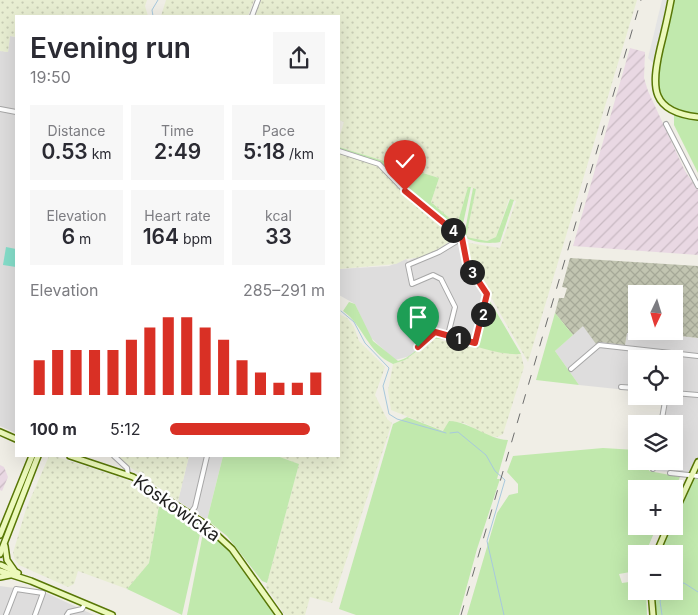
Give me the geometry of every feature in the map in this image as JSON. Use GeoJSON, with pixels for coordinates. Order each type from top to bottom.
{"type":"FeatureCollection","features":[{"type":"Feature","properties":{"kind":"street"},"geometry":{"type":"LineString","coordinates":[[252,15],[258,0]]}},
{"type":"Feature","properties":{"kind":"street"},"geometry":{"type":"LineString","coordinates":[[671,0],[656,68],[654,86],[661,101],[671,110],[686,116],[698,117]]}},
{"type":"Feature","properties":{"kind":"street"},"geometry":{"type":"LineString","coordinates":[[0,109],[15,112]]}},
{"type":"Feature","properties":{"kind":"street"},"geometry":{"type":"LineString","coordinates":[[666,124],[698,186]]}},
{"type":"Feature","properties":{"kind":"street"},"geometry":{"type":"LineString","coordinates":[[340,151],[379,164],[405,191],[462,238],[467,264],[487,294],[475,343],[435,332],[418,347]]}},
{"type":"Feature","properties":{"kind":"street"},"geometry":{"type":"LineString","coordinates":[[448,335],[455,307],[441,279],[433,275],[412,284],[408,265],[440,252],[462,238]]}},
{"type":"Feature","properties":{"kind":"street"},"geometry":{"type":"LineString","coordinates":[[571,369],[599,346],[640,350]]}},
{"type":"Feature","properties":{"kind":"street"},"geometry":{"type":"LineString","coordinates":[[683,354],[698,356]]}},
{"type":"Feature","properties":{"kind":"street"},"geometry":{"type":"LineString","coordinates":[[621,387],[628,387]]}},
{"type":"Feature","properties":{"kind":"street"},"geometry":{"type":"LineString","coordinates":[[683,394],[698,395]]}},
{"type":"Feature","properties":{"kind":"street"},"geometry":{"type":"LineString","coordinates":[[0,432],[15,439]]}},
{"type":"Feature","properties":{"kind":"street"},"geometry":{"type":"LineString","coordinates":[[0,534],[32,457]]}},
{"type":"Feature","properties":{"kind":"street"},"geometry":{"type":"LineString","coordinates":[[0,554],[38,457]]}},
{"type":"Feature","properties":{"kind":"street","name":"Koskowicka"},"geometry":{"type":"LineString","coordinates":[[73,457],[128,475],[190,514],[227,544],[279,615]]}},
{"type":"Feature","properties":{"kind":"street"},"geometry":{"type":"LineString","coordinates":[[115,457],[127,468],[128,475]]}},
{"type":"Feature","properties":{"kind":"street"},"geometry":{"type":"LineString","coordinates":[[190,514],[195,507],[207,457]]}},
{"type":"Feature","properties":{"kind":"street"},"geometry":{"type":"LineString","coordinates":[[683,497],[695,475],[698,462]]}},
{"type":"Feature","properties":{"kind":"street"},"geometry":{"type":"LineString","coordinates":[[670,473],[695,475]]}},
{"type":"Feature","properties":{"kind":"street"},"geometry":{"type":"LineString","coordinates":[[5,540],[7,560],[15,573]]}},
{"type":"Feature","properties":{"kind":"street"},"geometry":{"type":"LineString","coordinates":[[0,566],[112,615]]}},
{"type":"Feature","properties":{"kind":"street"},"geometry":{"type":"LineString","coordinates":[[0,577],[15,573]]}},
{"type":"Feature","properties":{"kind":"street"},"geometry":{"type":"LineString","coordinates":[[6,615],[16,589],[43,593],[35,615]]}},
{"type":"Feature","properties":{"kind":"street"},"geometry":{"type":"LineString","coordinates":[[652,600],[653,615]]}},
{"type":"Feature","properties":{"kind":"street"},"geometry":{"type":"LineString","coordinates":[[67,615],[82,608],[85,604]]}},
{"type":"Feature","properties":{"kind":"shaded area"},"geometry":{"type":"Polygon","coordinates":[[[0,0],[147,0],[145,6],[148,15],[15,15],[15,37],[10,36],[8,52],[0,51],[0,0]]]}},
{"type":"Feature","properties":{"kind":"shaded area"},"geometry":{"type":"Polygon","coordinates":[[[166,0],[254,0],[248,15],[161,15],[166,0]]]}},
{"type":"Feature","properties":{"kind":"shaded area"},"geometry":{"type":"Polygon","coordinates":[[[261,0],[637,0],[528,362],[488,292],[468,262],[466,247],[469,243],[500,248],[516,201],[509,199],[496,237],[487,241],[466,237],[476,189],[468,187],[457,225],[431,202],[439,178],[340,147],[340,135],[344,122],[340,120],[340,15],[255,15],[261,0]]]}},
{"type":"Feature","properties":{"kind":"shaded area"},"geometry":{"type":"Polygon","coordinates":[[[662,0],[668,0],[653,63],[648,58],[662,0]]]}},
{"type":"Feature","properties":{"kind":"shaded area"},"geometry":{"type":"Polygon","coordinates":[[[10,36],[15,37],[15,433],[0,426],[0,51],[8,52],[10,36]]]}},
{"type":"Feature","properties":{"kind":"shaded area"},"geometry":{"type":"Polygon","coordinates":[[[630,48],[645,52],[644,78],[648,91],[685,171],[698,190],[698,255],[573,246],[630,48]]]}},
{"type":"Feature","properties":{"kind":"shaded area"},"geometry":{"type":"Polygon","coordinates":[[[340,152],[378,166],[453,233],[454,239],[425,257],[406,259],[396,264],[340,269],[340,152]]]}},
{"type":"Feature","properties":{"kind":"shaded area"},"geometry":{"type":"Polygon","coordinates":[[[457,236],[468,241],[468,262],[488,292],[478,344],[440,334],[410,356],[395,360],[370,337],[355,304],[340,296],[340,269],[389,266],[406,259],[408,261],[457,236]]]}},
{"type":"Feature","properties":{"kind":"shaded area"},"geometry":{"type":"Polygon","coordinates":[[[570,258],[698,266],[698,338],[683,336],[683,285],[628,285],[628,333],[625,345],[600,342],[596,344],[583,326],[573,335],[555,313],[559,298],[564,298],[567,288],[562,287],[570,258]]]}},
{"type":"Feature","properties":{"kind":"shaded area"},"geometry":{"type":"Polygon","coordinates":[[[340,314],[347,318],[354,327],[359,341],[385,367],[375,395],[387,419],[392,423],[332,603],[310,597],[305,615],[285,615],[266,587],[299,464],[280,457],[340,457],[340,314]]]}},
{"type":"Feature","properties":{"kind":"shaded area"},"geometry":{"type":"Polygon","coordinates":[[[583,326],[600,342],[625,345],[627,333],[628,340],[683,340],[683,336],[698,338],[698,474],[655,471],[683,470],[683,415],[666,415],[667,405],[683,405],[683,350],[628,350],[628,390],[579,385],[555,351],[583,326]]]}},
{"type":"Feature","properties":{"kind":"shaded area"},"geometry":{"type":"Polygon","coordinates":[[[433,339],[504,353],[521,354],[524,367],[503,434],[497,437],[489,436],[464,423],[449,421],[444,431],[391,410],[388,391],[393,364],[405,360],[433,339]]]}},
{"type":"Feature","properties":{"kind":"shaded area"},"geometry":{"type":"Polygon","coordinates":[[[49,457],[57,457],[123,478],[140,486],[160,500],[149,563],[127,589],[78,571],[74,584],[68,587],[19,565],[15,560],[13,553],[26,509],[49,457]]]}},
{"type":"Feature","properties":{"kind":"shaded area"},"geometry":{"type":"Polygon","coordinates":[[[117,457],[189,457],[178,501],[117,457]]]}},
{"type":"Feature","properties":{"kind":"shaded area"},"geometry":{"type":"Polygon","coordinates":[[[189,457],[223,457],[207,520],[178,501],[189,457]]]}},
{"type":"Feature","properties":{"kind":"shaded area"},"geometry":{"type":"Polygon","coordinates":[[[0,465],[4,467],[8,477],[2,491],[0,490],[0,465]]]}},
{"type":"Feature","properties":{"kind":"shaded area"},"geometry":{"type":"Polygon","coordinates":[[[0,586],[44,592],[94,615],[0,615],[0,586]]]}},
{"type":"Feature","properties":{"kind":"green space"},"geometry":{"type":"Polygon","coordinates":[[[673,0],[698,0],[698,173],[674,125],[674,110],[662,98],[656,77],[673,0]]]}},
{"type":"Feature","properties":{"kind":"green space"},"geometry":{"type":"Polygon","coordinates":[[[340,147],[439,178],[431,202],[457,225],[468,187],[471,187],[461,233],[408,190],[380,163],[340,149],[340,147]]]}},
{"type":"Feature","properties":{"kind":"green space"},"geometry":{"type":"Polygon","coordinates":[[[473,188],[476,189],[466,237],[487,241],[496,237],[510,199],[514,200],[500,242],[481,242],[471,240],[464,236],[473,188]]]}},
{"type":"Feature","properties":{"kind":"green space"},"geometry":{"type":"Polygon","coordinates":[[[6,247],[15,249],[15,267],[3,265],[6,247]]]}},
{"type":"Feature","properties":{"kind":"green space"},"geometry":{"type":"Polygon","coordinates":[[[488,298],[521,354],[510,354],[444,339],[433,339],[405,360],[393,364],[377,353],[356,324],[343,311],[349,302],[355,304],[373,341],[398,361],[409,356],[437,335],[477,344],[488,298]]]}},
{"type":"Feature","properties":{"kind":"green space"},"geometry":{"type":"Polygon","coordinates":[[[555,313],[573,335],[555,351],[579,385],[536,380],[555,313]]]}},
{"type":"Feature","properties":{"kind":"green space"},"geometry":{"type":"Polygon","coordinates":[[[407,417],[443,431],[449,421],[457,422],[493,437],[508,440],[497,479],[500,479],[477,549],[459,615],[356,615],[339,609],[393,424],[407,417]]]}},
{"type":"Feature","properties":{"kind":"green space"},"geometry":{"type":"Polygon","coordinates":[[[603,448],[628,450],[628,470],[649,470],[680,477],[679,480],[628,480],[628,535],[653,535],[649,545],[628,545],[628,572],[619,574],[622,583],[628,582],[628,600],[646,600],[647,615],[467,615],[497,513],[509,495],[518,493],[518,484],[507,472],[513,456],[603,448]]]}},
{"type":"Feature","properties":{"kind":"green space"},"geometry":{"type":"Polygon","coordinates":[[[223,457],[280,457],[299,464],[267,583],[262,581],[227,536],[207,520],[223,457]]]}},
{"type":"Feature","properties":{"kind":"green space"},"geometry":{"type":"Polygon","coordinates":[[[694,478],[698,479],[698,615],[657,615],[655,600],[683,600],[683,545],[663,545],[668,535],[683,535],[683,502],[694,478]]]}},
{"type":"Feature","properties":{"kind":"green space"},"geometry":{"type":"Polygon","coordinates":[[[160,500],[166,500],[202,525],[182,615],[127,589],[149,563],[160,500]]]}},
{"type":"Feature","properties":{"kind":"green space"},"geometry":{"type":"Polygon","coordinates":[[[204,528],[228,548],[277,615],[187,615],[204,528]]]}},
{"type":"Feature","properties":{"kind":"waterway"},"geometry":{"type":"LineString","coordinates":[[153,15],[152,10],[158,0]]}},
{"type":"Feature","properties":{"kind":"waterway"},"geometry":{"type":"LineString","coordinates":[[341,311],[354,322],[365,343],[389,368],[383,386],[389,414],[397,419],[446,433]]}},
{"type":"Feature","properties":{"kind":"waterway"},"geometry":{"type":"LineString","coordinates":[[450,433],[458,432],[486,455],[495,471],[505,480],[487,541],[504,615]]}},
{"type":"Feature","properties":{"kind":"waterway"},"geometry":{"type":"LineString","coordinates":[[683,583],[698,592]]}},
{"type":"Feature","properties":{"kind":"waterway"},"geometry":{"type":"LineString","coordinates":[[661,600],[662,615]]}},
{"type":"Feature","properties":{"kind":"railway"},"geometry":{"type":"LineString","coordinates":[[461,615],[641,0]]}},
{"type":"Feature","properties":{"kind":"route"},"geometry":{"type":"LineString","coordinates":[[405,191],[462,238],[467,264],[487,294],[475,343],[435,332],[418,347]]}}]}
